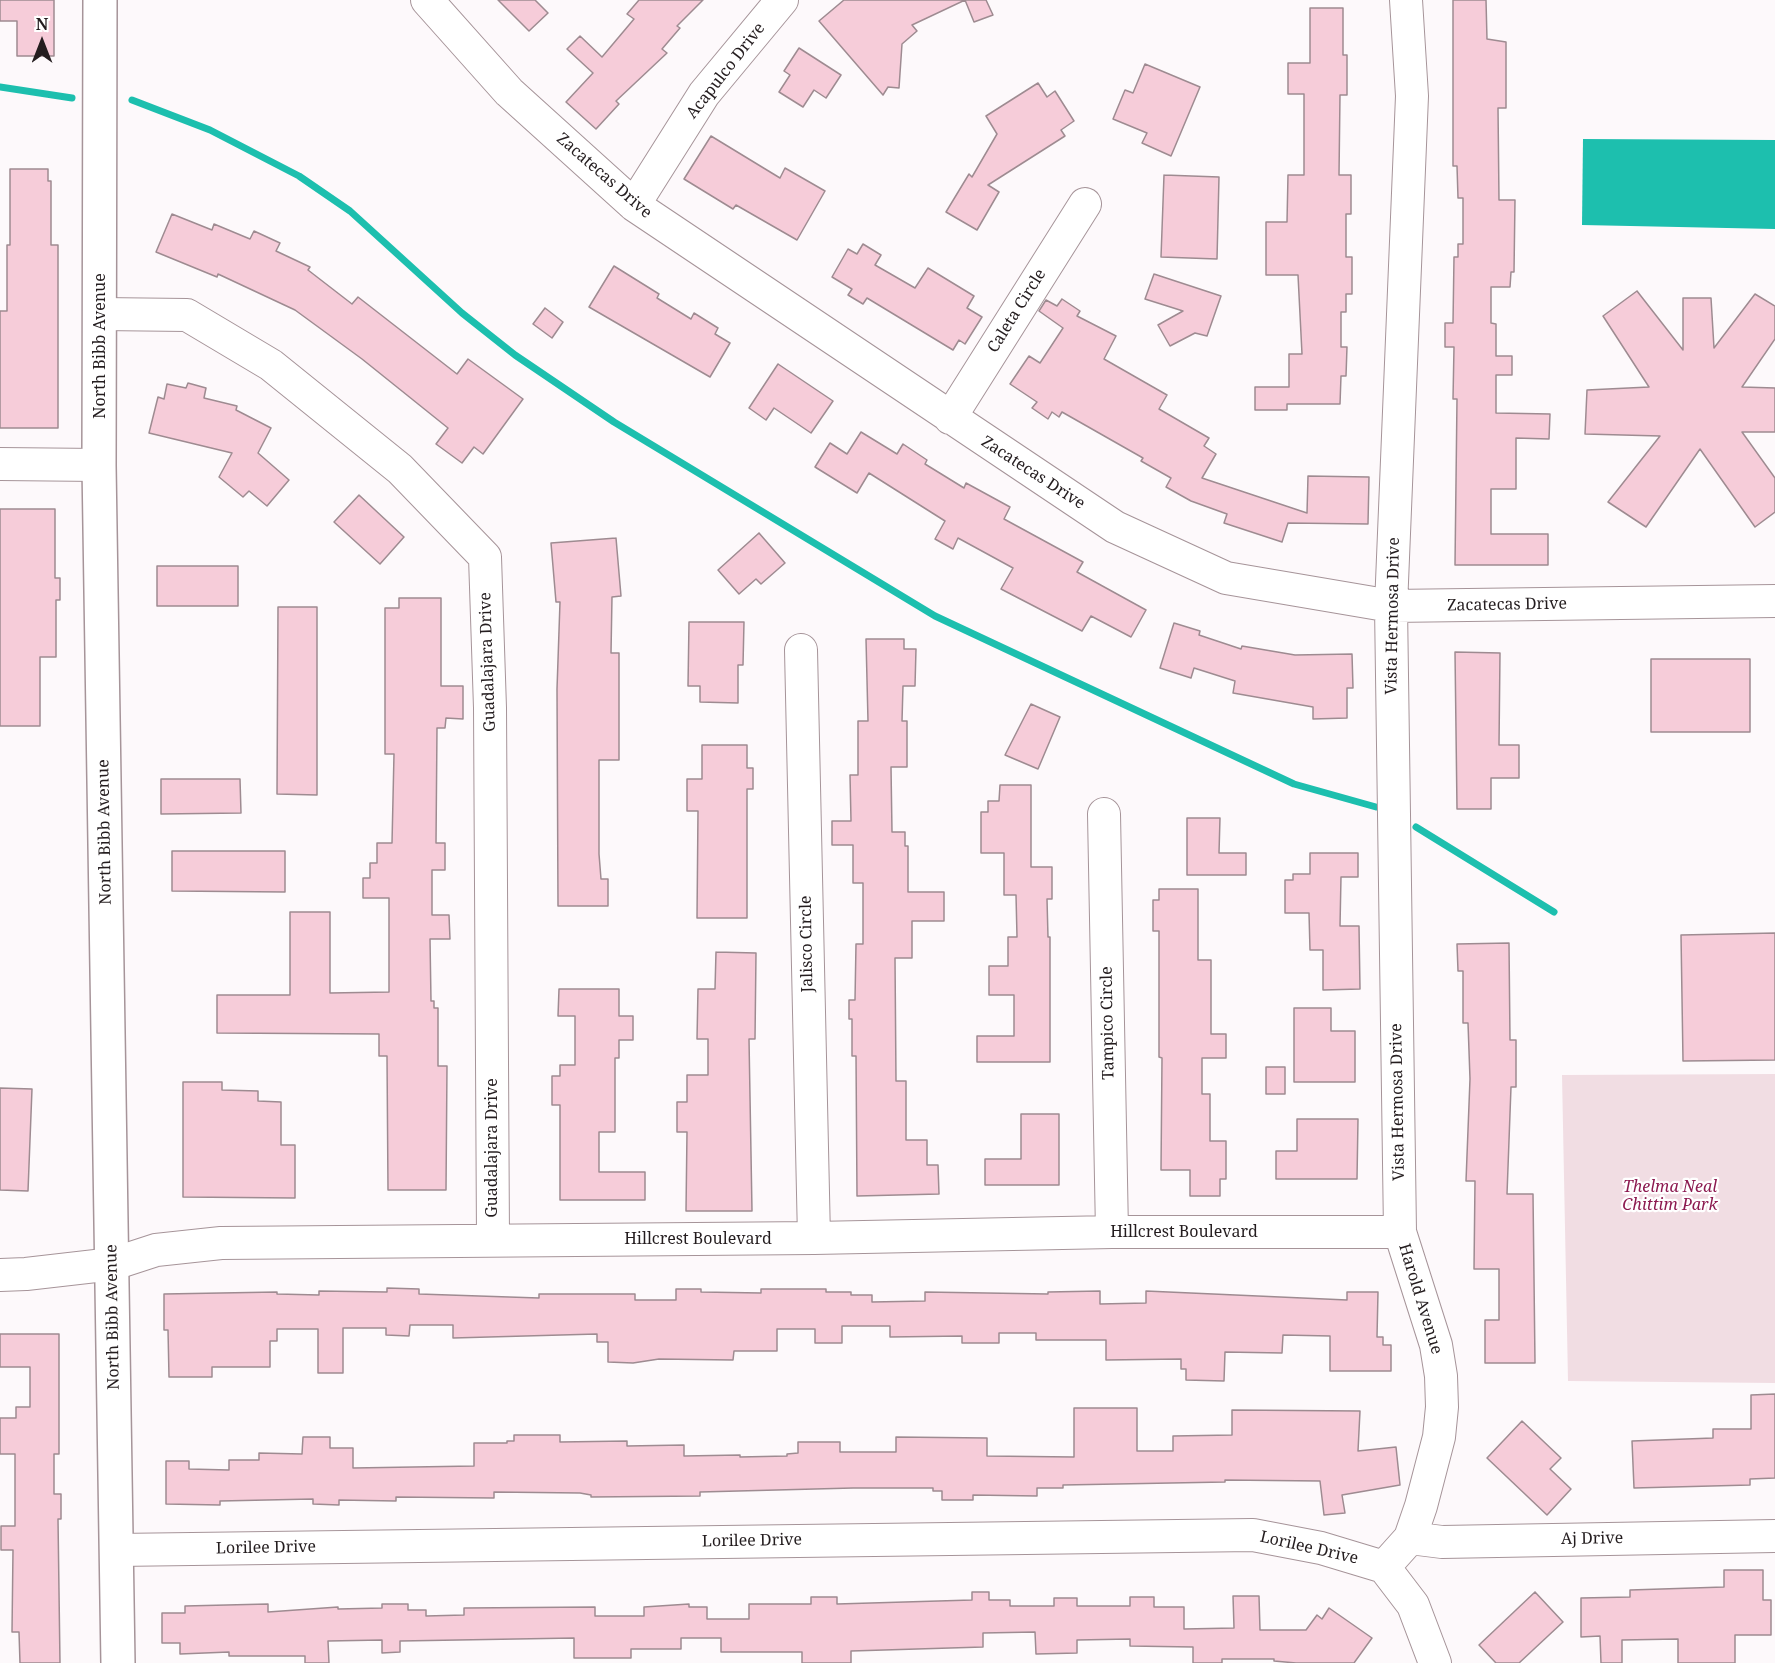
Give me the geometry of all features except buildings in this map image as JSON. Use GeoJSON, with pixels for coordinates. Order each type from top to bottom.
{"type":"FeatureCollection","features":[{"type":"Feature","properties":{"kind":"main road","name":"North Bibb Avenue"},"geometry":{"type":"LineString","coordinates":[[100,0],[99,465],[118,1663]]}},
{"type":"Feature","properties":{"kind":"street","name":"Zacatecas Drive"},"geometry":{"type":"LineString","coordinates":[[427,0],[509,92],[634,205],[1115,528],[1226,579],[1391,606],[1775,601]]}},
{"type":"Feature","properties":{"kind":"street","name":"Acapulco Drive"},"geometry":{"type":"LineString","coordinates":[[634,205],[704,94],[782,0]]}},
{"type":"Feature","properties":{"kind":"street","name":"Vista Hermosa Drive"},"geometry":{"type":"LineString","coordinates":[[1400,1232],[1391,606],[1412,96],[1406,0]]}},
{"type":"Feature","properties":{"kind":"street","name":"Caleta Circle"},"geometry":{"type":"LineString","coordinates":[[950,418],[1085,204]]}},
{"type":"Feature","properties":{"kind":"street","name":"Guadalajara Drive"},"geometry":{"type":"LineString","coordinates":[[101,314],[187,315],[271,365],[400,469],[485,557],[490,720],[493,1239]]}},
{"type":"Feature","properties":{"kind":"street"},"geometry":{"type":"LineString","coordinates":[[0,464],[99,465]]}},
{"type":"Feature","properties":{"kind":"street","name":"Jalisco Circle"},"geometry":{"type":"LineString","coordinates":[[801,650],[814,1238]]}},
{"type":"Feature","properties":{"kind":"street","name":"Tampico Circle"},"geometry":{"type":"LineString","coordinates":[[1104,814],[1112,1232]]}},
{"type":"Feature","properties":{"kind":"street","name":"Hillcrest Boulevard"},"geometry":{"type":"LineString","coordinates":[[0,1275],[113,1264],[156,1250],[221,1243],[814,1238],[1112,1232],[1400,1232]]}},
{"type":"Feature","properties":{"kind":"street","name":"Harold Avenue"},"geometry":{"type":"LineString","coordinates":[[1384,1567],[1410,1538],[1422,1506],[1439,1437],[1441,1376],[1436,1345],[1400,1232]]}},
{"type":"Feature","properties":{"kind":"street","name":"Lorilee Drive"},"geometry":{"type":"LineString","coordinates":[[116,1550],[1253,1535],[1321,1548],[1384,1567]]}},
{"type":"Feature","properties":{"kind":"street","name":"Aj Drive"},"geometry":{"type":"LineString","coordinates":[[1410,1538],[1442,1542],[1775,1536]]}},
{"type":"Feature","properties":{"kind":"street"},"geometry":{"type":"LineString","coordinates":[[1384,1567],[1413,1605],[1435,1663]]}},
{"type":"Feature","properties":{"kind":"green space","name":"Thelma Neal Chittim Park"},"geometry":{"type":"Polygon","coordinates":[[[1775,1074],[1775,1383],[1568,1381],[1562,1075],[1775,1074]]]}},
{"type":"Feature","properties":{"kind":"shaded area"},"geometry":{"type":"Polygon","coordinates":[[[1583,139],[1775,140],[1775,229],[1582,225],[1583,139]]]}},
{"type":"Feature","properties":{"kind":"waterway"},"geometry":{"type":"LineString","coordinates":[[0,87],[72,98]]}},
{"type":"Feature","properties":{"kind":"waterway"},"geometry":{"type":"LineString","coordinates":[[132,100],[210,130],[299,176],[350,211],[462,313],[515,355],[614,422],[935,616],[1294,784],[1376,807]]}},
{"type":"Feature","properties":{"kind":"waterway"},"geometry":{"type":"LineString","coordinates":[[1416,827],[1554,912]]}}]}
